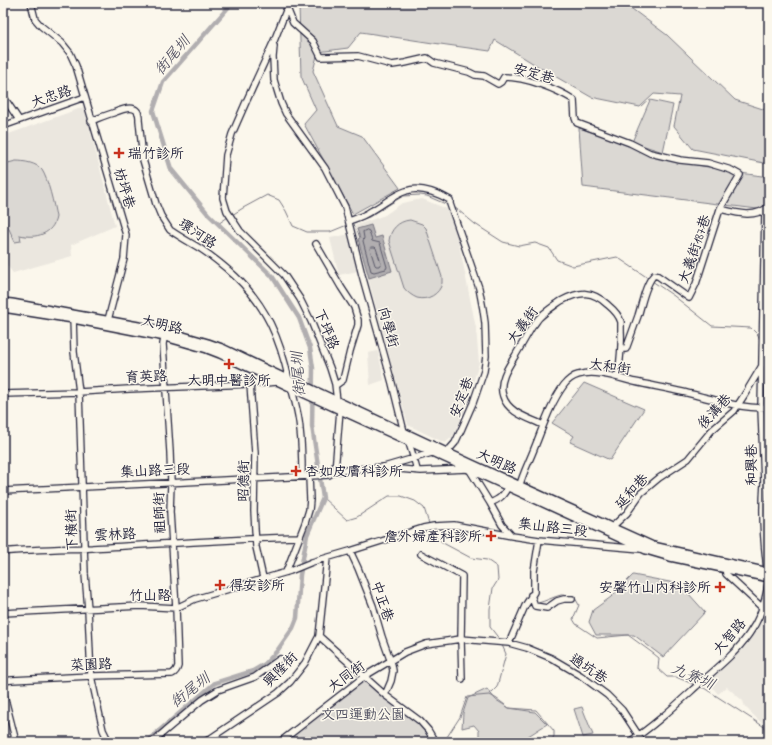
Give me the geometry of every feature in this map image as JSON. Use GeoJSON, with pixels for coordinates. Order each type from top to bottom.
{"type":"FeatureCollection","features":[{"type":"Feature","properties":{"kind":"main road","name":"大明路"},"geometry":{"type":"LineString","coordinates":[[3,302],[73,317]]}},
{"type":"Feature","properties":{"kind":"main road","name":"大明路"},"geometry":{"type":"LineString","coordinates":[[3,308],[108,323],[208,343],[222,348],[289,380],[305,386],[329,401],[340,410],[434,452],[470,466],[646,550]]}},
{"type":"Feature","properties":{"kind":"main road","name":"大明路"},"geometry":{"type":"LineString","coordinates":[[165,334],[220,354],[306,394],[329,401],[337,401],[447,452],[508,487],[518,488],[654,546]]}},
{"type":"Feature","properties":{"kind":"main road","name":"集山路三段"},"geometry":{"type":"LineString","coordinates":[[654,546],[725,566]]}},
{"type":"Feature","properties":{"kind":"main road","name":"集山路三段"},"geometry":{"type":"LineString","coordinates":[[646,550],[670,557],[768,575]]}},
{"type":"Feature","properties":{"kind":"street","name":"枋坪巷"},"geometry":{"type":"LineString","coordinates":[[31,3],[35,19],[41,26],[62,43],[70,53],[76,66],[91,121],[126,235],[124,259],[108,323]]}},
{"type":"Feature","properties":{"kind":"street"},"geometry":{"type":"LineString","coordinates":[[288,6],[274,41],[274,80],[286,114],[325,168],[345,207],[349,221]]}},
{"type":"Feature","properties":{"kind":"street","name":"安定巷"},"geometry":{"type":"LineString","coordinates":[[288,6],[293,23],[313,41],[321,57],[358,56],[392,65],[427,58],[434,63],[475,75],[484,76],[498,84],[504,77],[511,77],[538,83],[574,100],[575,118],[577,123],[630,143],[650,153],[680,160],[708,163],[731,170],[740,175],[720,209]]}},
{"type":"Feature","properties":{"kind":"street","name":"下坪路"},"geometry":{"type":"LineString","coordinates":[[274,41],[241,112],[229,144],[226,155],[223,198],[227,211],[240,231],[284,275],[312,321],[336,385],[337,401],[340,410],[335,471]]}},
{"type":"Feature","properties":{"kind":"street"},"geometry":{"type":"LineString","coordinates":[[3,96],[19,120]]}},
{"type":"Feature","properties":{"kind":"street","name":"大忠路"},"geometry":{"type":"LineString","coordinates":[[3,126],[85,97]]}},
{"type":"Feature","properties":{"kind":"street","name":"環河路"},"geometry":{"type":"LineString","coordinates":[[91,121],[126,108],[136,110],[139,115],[143,160],[156,204],[163,220],[170,230],[213,257],[236,277],[255,298],[266,315],[274,332],[284,358],[289,380]]}},
{"type":"Feature","properties":{"kind":"street","name":"安定巷"},"geometry":{"type":"LineString","coordinates":[[349,221],[361,217],[397,194],[406,190],[422,189],[450,200],[478,288],[483,309],[486,356],[484,371],[473,403],[455,443],[447,452]]}},
{"type":"Feature","properties":{"kind":"street"},"geometry":{"type":"LineString","coordinates":[[720,209],[739,214],[750,214],[767,208]]}},
{"type":"Feature","properties":{"kind":"street","name":"和興巷"},"geometry":{"type":"LineString","coordinates":[[767,208],[762,408],[763,469],[766,485],[763,493],[768,575]]}},
{"type":"Feature","properties":{"kind":"street","name":"大義街187巷"},"geometry":{"type":"LineString","coordinates":[[622,349],[626,349],[650,280],[654,275],[658,276],[689,298],[697,282],[720,209]]}},
{"type":"Feature","properties":{"kind":"street","name":"向學街"},"geometry":{"type":"LineString","coordinates":[[349,221],[362,276],[404,432]]}},
{"type":"Feature","properties":{"kind":"street"},"geometry":{"type":"LineString","coordinates":[[316,244],[354,307],[358,320],[358,325],[343,380],[336,385]]}},
{"type":"Feature","properties":{"kind":"street","name":"大義街"},"geometry":{"type":"LineString","coordinates":[[543,425],[515,412],[507,405],[502,392],[503,380],[506,371],[522,342],[539,318],[554,305],[574,294],[587,294],[604,300],[617,314],[621,322],[622,349],[618,377]]}},
{"type":"Feature","properties":{"kind":"street","name":"下橫街"},"geometry":{"type":"LineString","coordinates":[[73,317],[75,366],[79,392],[90,676],[102,724],[109,742]]}},
{"type":"Feature","properties":{"kind":"street","name":"祖師街"},"geometry":{"type":"LineString","coordinates":[[165,334],[164,344],[171,483],[170,512],[176,608],[177,670]]}},
{"type":"Feature","properties":{"kind":"street","name":"後溝巷"},"geometry":{"type":"LineString","coordinates":[[688,459],[711,431],[729,416],[738,405],[762,364],[769,359]]}},
{"type":"Feature","properties":{"kind":"street","name":"大和街"},"geometry":{"type":"LineString","coordinates":[[518,488],[556,396],[564,385],[578,375],[588,373],[618,377],[751,408],[769,407]]}},
{"type":"Feature","properties":{"kind":"street"},"geometry":{"type":"LineString","coordinates":[[289,380],[297,408],[300,429],[302,476]]}},
{"type":"Feature","properties":{"kind":"street","name":"育英路"},"geometry":{"type":"LineString","coordinates":[[3,394],[250,384],[289,380]]}},
{"type":"Feature","properties":{"kind":"street","name":"昭德街"},"geometry":{"type":"LineString","coordinates":[[250,384],[254,446],[254,511],[257,554],[263,578]]}},
{"type":"Feature","properties":{"kind":"street"},"geometry":{"type":"LineString","coordinates":[[408,440],[417,470]]}},
{"type":"Feature","properties":{"kind":"street"},"geometry":{"type":"LineString","coordinates":[[384,467],[434,452],[447,452]]}},
{"type":"Feature","properties":{"kind":"street","name":"延和巷"},"geometry":{"type":"LineString","coordinates":[[612,527],[627,513],[641,493],[650,484],[688,459]]}},
{"type":"Feature","properties":{"kind":"street"},"geometry":{"type":"LineString","coordinates":[[335,471],[384,467],[417,470],[470,466]]}},
{"type":"Feature","properties":{"kind":"street","name":"集山路三段"},"geometry":{"type":"LineString","coordinates":[[470,466],[502,525],[512,536],[646,550]]}},
{"type":"Feature","properties":{"kind":"street","name":"集山路三段"},"geometry":{"type":"LineString","coordinates":[[3,491],[329,475],[335,471]]}},
{"type":"Feature","properties":{"kind":"street"},"geometry":{"type":"LineString","coordinates":[[288,571],[309,510],[309,476]]}},
{"type":"Feature","properties":{"kind":"street"},"geometry":{"type":"LineString","coordinates":[[490,503],[501,498],[508,487]]}},
{"type":"Feature","properties":{"kind":"street"},"geometry":{"type":"LineString","coordinates":[[327,558],[434,526],[454,525],[512,536]]}},
{"type":"Feature","properties":{"kind":"street","name":"雲林路"},"geometry":{"type":"LineString","coordinates":[[3,552],[299,537]]}},
{"type":"Feature","properties":{"kind":"street"},"geometry":{"type":"LineString","coordinates":[[507,643],[525,606],[534,592],[534,571],[539,540]]}},
{"type":"Feature","properties":{"kind":"street"},"geometry":{"type":"LineString","coordinates":[[646,550],[654,546]]}},
{"type":"Feature","properties":{"kind":"street","name":"中正巷"},"geometry":{"type":"LineString","coordinates":[[350,551],[373,606],[382,637],[391,660],[393,670],[391,681],[385,695]]}},
{"type":"Feature","properties":{"kind":"street"},"geometry":{"type":"LineString","coordinates":[[421,554],[462,576],[462,679]]}},
{"type":"Feature","properties":{"kind":"street","name":"竹山路"},"geometry":{"type":"LineString","coordinates":[[3,613],[140,606],[176,608],[195,599],[327,558]]}},
{"type":"Feature","properties":{"kind":"street","name":"興隆街"},"geometry":{"type":"LineString","coordinates":[[205,742],[278,693],[306,664],[319,636],[327,558]]}},
{"type":"Feature","properties":{"kind":"street"},"geometry":{"type":"LineString","coordinates":[[725,566],[726,574],[769,614]]}},
{"type":"Feature","properties":{"kind":"street","name":"大智路"},"geometry":{"type":"LineString","coordinates":[[629,742],[639,736],[671,709],[717,668],[746,639],[759,618],[763,608],[768,575]]}},
{"type":"Feature","properties":{"kind":"street"},"geometry":{"type":"LineString","coordinates":[[531,595],[535,606],[547,608],[557,601],[572,599]]}},
{"type":"Feature","properties":{"kind":"street"},"geometry":{"type":"LineString","coordinates":[[319,636],[385,695],[420,721],[428,730],[435,742]]}},
{"type":"Feature","properties":{"kind":"street"},"geometry":{"type":"LineString","coordinates":[[391,660],[405,652],[426,644],[461,639]]}},
{"type":"Feature","properties":{"kind":"street","name":"過坑巷"},"geometry":{"type":"LineString","coordinates":[[461,639],[507,643],[527,648],[551,658],[582,676],[607,695],[622,710],[642,742]]}},
{"type":"Feature","properties":{"kind":"street"},"geometry":{"type":"LineString","coordinates":[[152,742],[202,700],[218,690],[255,678],[280,659]]}},
{"type":"Feature","properties":{"kind":"street","name":"大同街"},"geometry":{"type":"LineString","coordinates":[[280,742],[365,676],[391,660]]}},
{"type":"Feature","properties":{"kind":"street","name":"菜園路"},"geometry":{"type":"LineString","coordinates":[[3,681],[90,676],[172,674],[177,670]]}},
{"type":"Feature","properties":{"kind":"street"},"geometry":{"type":"LineString","coordinates":[[3,691],[16,742]]}},
{"type":"Feature","properties":{"kind":"shaded area"},"geometry":{"type":"Polygon","coordinates":[[[84,107],[115,226],[71,245],[72,256],[13,273],[6,264],[3,264],[3,136],[84,107]]]}},
{"type":"Feature","properties":{"kind":"shaded area"},"geometry":{"type":"Polygon","coordinates":[[[422,199],[447,209],[457,234],[476,328],[479,363],[464,413],[453,436],[445,443],[408,425],[354,226],[385,215],[402,203],[422,199]]]}},
{"type":"Feature","properties":{"kind":"shaded area"},"geometry":{"type":"Polygon","coordinates":[[[350,234],[358,271],[339,275],[330,238],[350,234]]]}},
{"type":"Feature","properties":{"kind":"shaded area"},"geometry":{"type":"Polygon","coordinates":[[[378,351],[384,380],[370,385],[368,353],[378,351]]]}},
{"type":"Feature","properties":{"kind":"shaded area"},"geometry":{"type":"Polygon","coordinates":[[[765,616],[769,619],[769,726],[767,728],[745,707],[743,701],[727,687],[718,694],[708,682],[746,646],[765,616]]]}},
{"type":"Feature","properties":{"kind":"green space"},"geometry":{"type":"Polygon","coordinates":[[[301,3],[624,3],[667,35],[735,100],[769,111],[769,164],[693,149],[674,126],[680,96],[654,94],[640,107],[591,97],[495,40],[490,51],[361,32],[348,48],[318,52],[313,71],[338,126],[362,136],[400,188],[353,214],[304,124],[316,110],[301,76],[299,5],[301,3]]]}},
{"type":"Feature","properties":{"kind":"green space"},"geometry":{"type":"Polygon","coordinates":[[[650,100],[673,105],[663,152],[632,142],[650,100]]]}},
{"type":"Feature","properties":{"kind":"green space"},"geometry":{"type":"Polygon","coordinates":[[[579,128],[688,163],[733,172],[769,177],[769,207],[757,209],[583,187],[579,128]]]}},
{"type":"Feature","properties":{"kind":"green space"},"geometry":{"type":"Polygon","coordinates":[[[16,161],[34,164],[42,170],[49,186],[56,217],[54,223],[48,231],[38,236],[20,235],[21,241],[15,242],[3,216],[3,168],[8,163],[16,161]]]}},
{"type":"Feature","properties":{"kind":"green space"},"geometry":{"type":"Polygon","coordinates":[[[410,220],[422,224],[426,228],[442,277],[442,283],[439,290],[432,296],[421,299],[410,294],[404,288],[389,241],[391,233],[398,224],[410,220]]]}},
{"type":"Feature","properties":{"kind":"green space"},"geometry":{"type":"Polygon","coordinates":[[[584,383],[644,409],[610,460],[570,442],[574,436],[552,423],[584,383]]]}},
{"type":"Feature","properties":{"kind":"green space"},"geometry":{"type":"Polygon","coordinates":[[[633,575],[680,584],[705,612],[663,657],[634,635],[596,635],[589,622],[593,610],[611,597],[633,575]]]}},
{"type":"Feature","properties":{"kind":"green space","name":"文四運動公園"},"geometry":{"type":"Polygon","coordinates":[[[365,678],[420,721],[435,742],[280,742],[365,678]]]}},
{"type":"Feature","properties":{"kind":"green space"},"geometry":{"type":"Polygon","coordinates":[[[487,689],[496,700],[509,708],[535,712],[547,724],[519,742],[479,742],[479,731],[474,725],[462,728],[463,713],[468,698],[487,689]]]}},
{"type":"Feature","properties":{"kind":"green space"},"geometry":{"type":"Polygon","coordinates":[[[582,707],[593,735],[583,737],[574,709],[582,707]]]}},
{"type":"Feature","properties":{"kind":"water"},"geometry":{"type":"Polygon","coordinates":[[[371,225],[375,238],[382,236],[392,271],[369,278],[358,239],[360,238],[357,229],[371,225]]]}},
{"type":"Feature","properties":{"kind":"waterway","name":"街尾圳"},"geometry":{"type":"LineString","coordinates":[[146,742],[215,683],[253,671],[265,664],[277,651],[293,628],[297,618],[300,575],[307,535],[323,498],[312,426],[313,368],[310,348],[299,318],[272,276],[208,214],[171,169],[153,111],[163,82],[232,3]]}},
{"type":"Feature","properties":{"kind":"waterway"},"geometry":{"type":"LineString","coordinates":[[232,215],[267,195],[279,200],[293,226],[307,232],[330,232],[347,225]]}},
{"type":"Feature","properties":{"kind":"waterway"},"geometry":{"type":"LineString","coordinates":[[352,223],[369,217],[403,196],[427,196],[448,205]]}},
{"type":"Feature","properties":{"kind":"waterway"},"geometry":{"type":"LineString","coordinates":[[455,208],[475,224],[503,242],[519,246],[535,243],[549,248],[557,260],[573,266],[617,257],[648,278]]}},
{"type":"Feature","properties":{"kind":"waterway"},"geometry":{"type":"LineString","coordinates":[[218,224],[228,217]]}},
{"type":"Feature","properties":{"kind":"waterway"},"geometry":{"type":"LineString","coordinates":[[652,281],[712,326],[751,328],[758,335],[760,341]]}},
{"type":"Feature","properties":{"kind":"waterway"},"geometry":{"type":"LineString","coordinates":[[765,349],[769,352]]}},
{"type":"Feature","properties":{"kind":"waterway"},"geometry":{"type":"LineString","coordinates":[[323,498],[347,520],[357,517],[389,496],[401,496],[415,501],[424,508],[429,524]]}},
{"type":"Feature","properties":{"kind":"waterway"},"geometry":{"type":"LineString","coordinates":[[431,529],[432,533],[443,543],[471,558],[487,560],[497,567],[498,580],[493,588],[490,609],[490,627],[500,640]]}},
{"type":"Feature","properties":{"kind":"waterway","name":"九寮圳"},"geometry":{"type":"LineString","coordinates":[[537,602],[538,603],[561,595],[574,596],[579,605],[573,619],[576,624],[597,638],[628,635],[659,658],[658,669],[667,677],[676,677],[695,685]]}},
{"type":"Feature","properties":{"kind":"waterway"},"geometry":{"type":"LineString","coordinates":[[440,742],[447,737],[460,717],[467,697],[489,695],[497,687],[506,654],[502,645]]}},
{"type":"Feature","properties":{"kind":"waterway","name":"九寮圳"},"geometry":{"type":"LineString","coordinates":[[700,687],[704,688],[769,730]]}},
{"type":"Feature","properties":{"kind":"waterway"},"geometry":{"type":"LineString","coordinates":[[490,695],[509,708],[536,710],[554,731],[554,736],[551,742]]}},
{"type":"Feature","properties":{"kind":"place","name":"瑞竹診所"},"geometry":{"type":"Point","coordinates":[119,153]}},
{"type":"Feature","properties":{"kind":"place","name":"大明中醫診所"},"geometry":{"type":"Point","coordinates":[229,364]}},
{"type":"Feature","properties":{"kind":"place","name":"杏如皮膚科診所"},"geometry":{"type":"Point","coordinates":[296,471]}},
{"type":"Feature","properties":{"kind":"place","name":"詹外婦產科診所"},"geometry":{"type":"Point","coordinates":[491,536]}},
{"type":"Feature","properties":{"kind":"place","name":"得安診所"},"geometry":{"type":"Point","coordinates":[220,585]}},
{"type":"Feature","properties":{"kind":"place","name":"安馨竹山內科診所"},"geometry":{"type":"Point","coordinates":[720,587]}}]}
